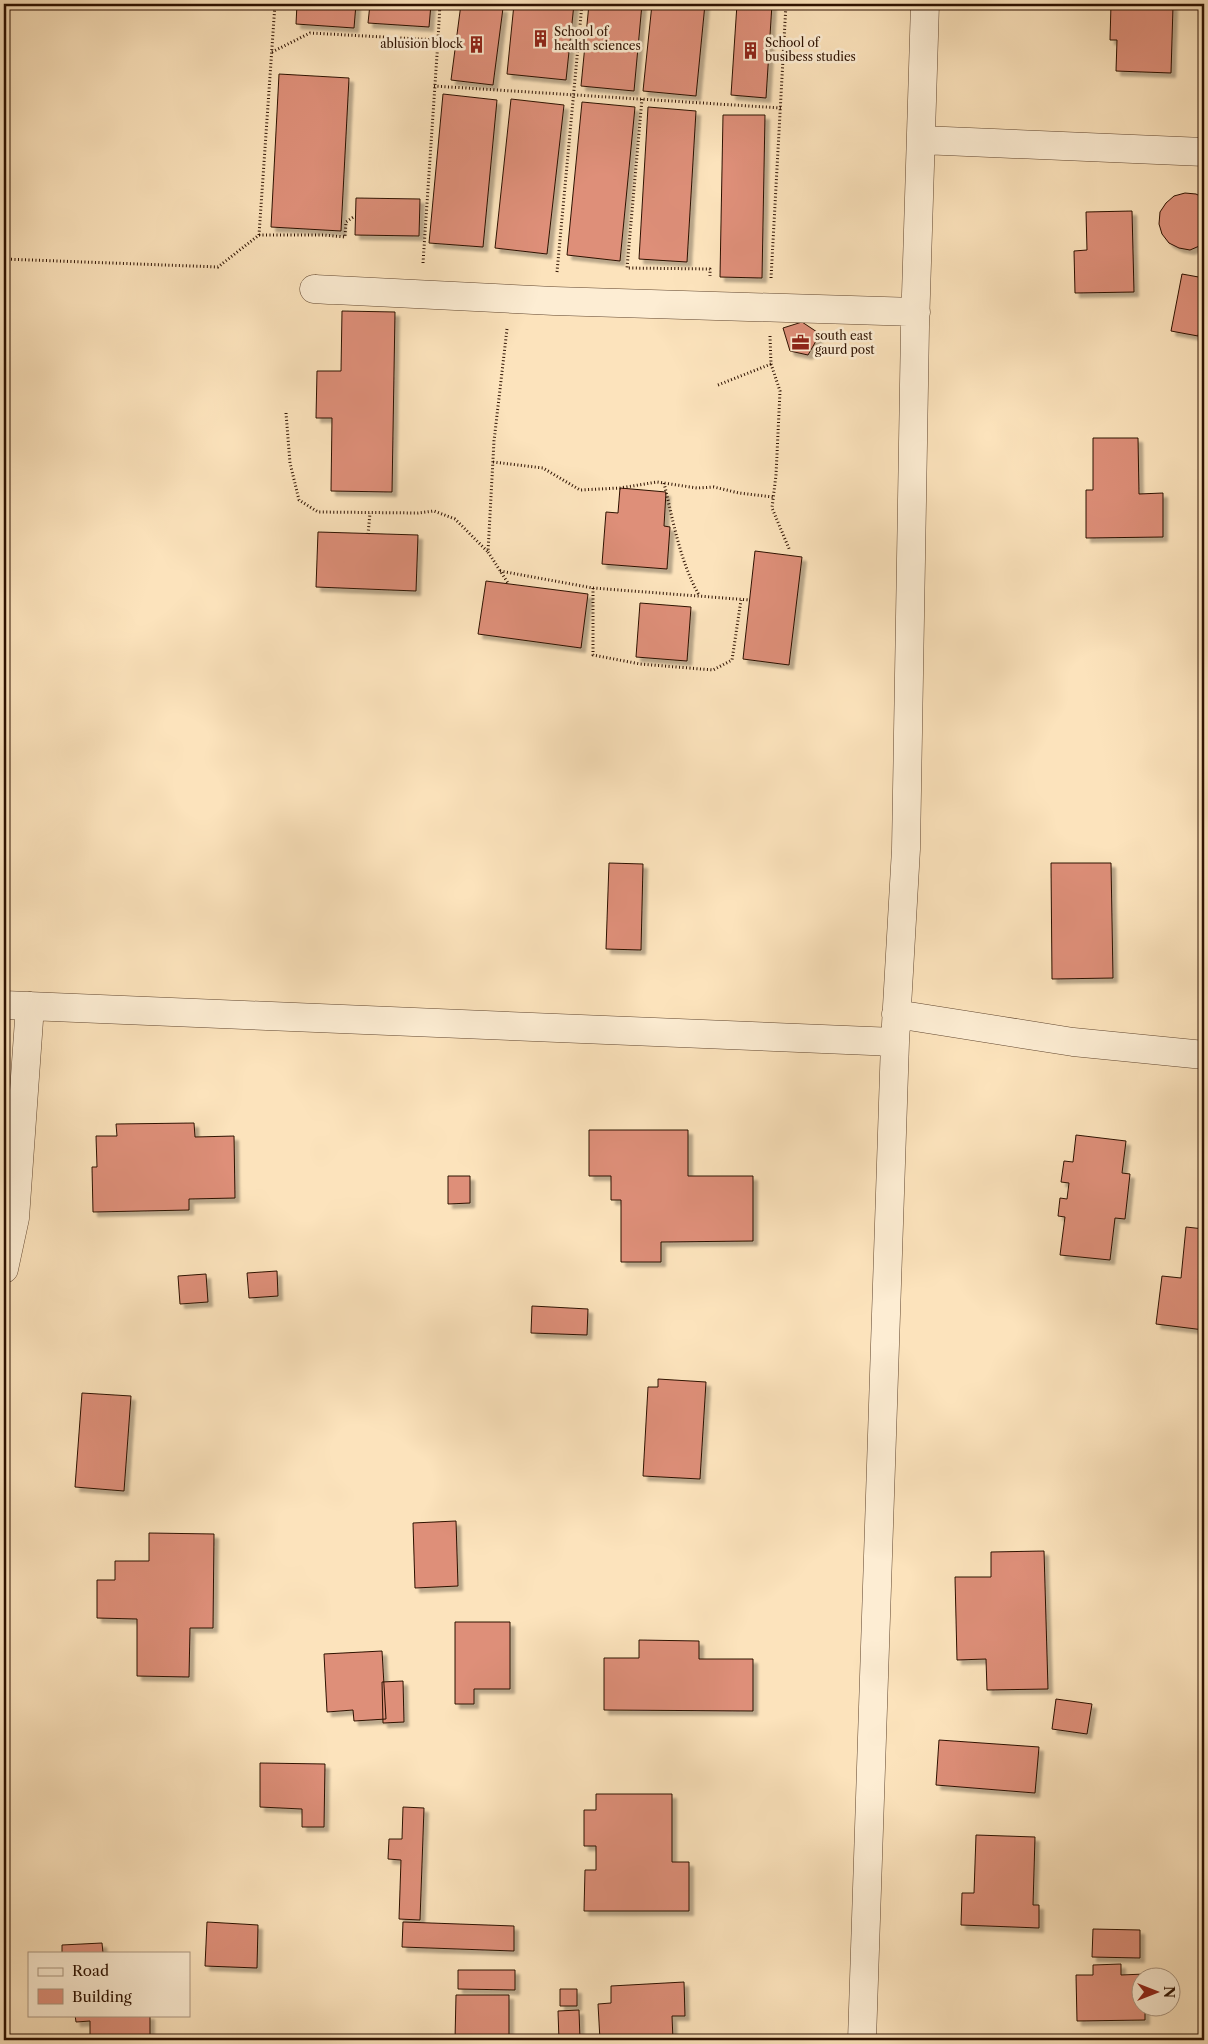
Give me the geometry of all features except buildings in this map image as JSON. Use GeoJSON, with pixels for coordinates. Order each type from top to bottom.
{"type":"FeatureCollection","features":[{"type":"Feature","properties":{"kind":"street"},"geometry":{"type":"LineString","coordinates":[[862,2040],[896,1014],[906,849],[916,312],[926,4]]}},
{"type":"Feature","properties":{"kind":"street"},"geometry":{"type":"LineString","coordinates":[[921,140],[1204,152]]}},
{"type":"Feature","properties":{"kind":"street"},"geometry":{"type":"LineString","coordinates":[[329,290],[554,301],[916,312]]}},
{"type":"Feature","properties":{"kind":"street"},"geometry":{"type":"LineString","coordinates":[[4,1269],[15,1218],[17,1005],[895,1042]]}},
{"type":"Feature","properties":{"kind":"street"},"geometry":{"type":"LineString","coordinates":[[896,1014],[1073,1042],[1204,1055]]}},
{"type":"Feature","properties":{"kind":"path"},"geometry":{"type":"LineString","coordinates":[[259,235],[275,4]]}},
{"type":"Feature","properties":{"kind":"path"},"geometry":{"type":"LineString","coordinates":[[421,294],[440,4]]}},
{"type":"Feature","properties":{"kind":"path"},"geometry":{"type":"LineString","coordinates":[[554,301],[582,4]]}},
{"type":"Feature","properties":{"kind":"path"},"geometry":{"type":"LineString","coordinates":[[786,4],[769,307],[771,364],[780,391],[776,475],[772,508],[790,551]]}},
{"type":"Feature","properties":{"kind":"path"},"geometry":{"type":"LineString","coordinates":[[272,52],[310,33],[438,40]]}},
{"type":"Feature","properties":{"kind":"path"},"geometry":{"type":"LineString","coordinates":[[434,86],[781,108]]}},
{"type":"Feature","properties":{"kind":"path"},"geometry":{"type":"LineString","coordinates":[[642,99],[627,268],[710,269],[710,278]]}},
{"type":"Feature","properties":{"kind":"path"},"geometry":{"type":"LineString","coordinates":[[4,259],[218,267],[259,235],[324,235],[345,237],[346,222],[356,216]]}},
{"type":"Feature","properties":{"kind":"path"},"geometry":{"type":"LineString","coordinates":[[488,552],[493,462],[510,298]]}},
{"type":"Feature","properties":{"kind":"path"},"geometry":{"type":"LineString","coordinates":[[718,385],[771,364]]}},
{"type":"Feature","properties":{"kind":"path"},"geometry":{"type":"LineString","coordinates":[[286,412],[290,463],[299,500],[318,512],[418,513],[434,511],[455,519],[488,552],[508,583]]}},
{"type":"Feature","properties":{"kind":"path"},"geometry":{"type":"LineString","coordinates":[[493,462],[543,468],[580,490],[620,488],[664,482],[697,488],[714,487],[739,493],[773,497]]}},
{"type":"Feature","properties":{"kind":"path"},"geometry":{"type":"LineString","coordinates":[[664,482],[685,564],[690,580],[699,596]]}},
{"type":"Feature","properties":{"kind":"path"},"geometry":{"type":"LineString","coordinates":[[368,534],[370,513]]}},
{"type":"Feature","properties":{"kind":"path"},"geometry":{"type":"LineString","coordinates":[[500,571],[593,588],[750,600]]}},
{"type":"Feature","properties":{"kind":"path"},"geometry":{"type":"LineString","coordinates":[[593,588],[593,656],[640,664],[712,670],[732,660],[742,600]]}},
{"type":"Feature","properties":{"kind":"place","name":"School of health sciences"},"geometry":{"type":"Point","coordinates":[540,39]}},
{"type":"Feature","properties":{"kind":"place","name":"ablusion block"},"geometry":{"type":"Point","coordinates":[477,44]}},
{"type":"Feature","properties":{"kind":"place","name":"School of busibess studies"},"geometry":{"type":"Point","coordinates":[751,50]}},
{"type":"Feature","properties":{"kind":"place","name":"south east gaurd post"},"geometry":{"type":"Point","coordinates":[801,343]}}]}
